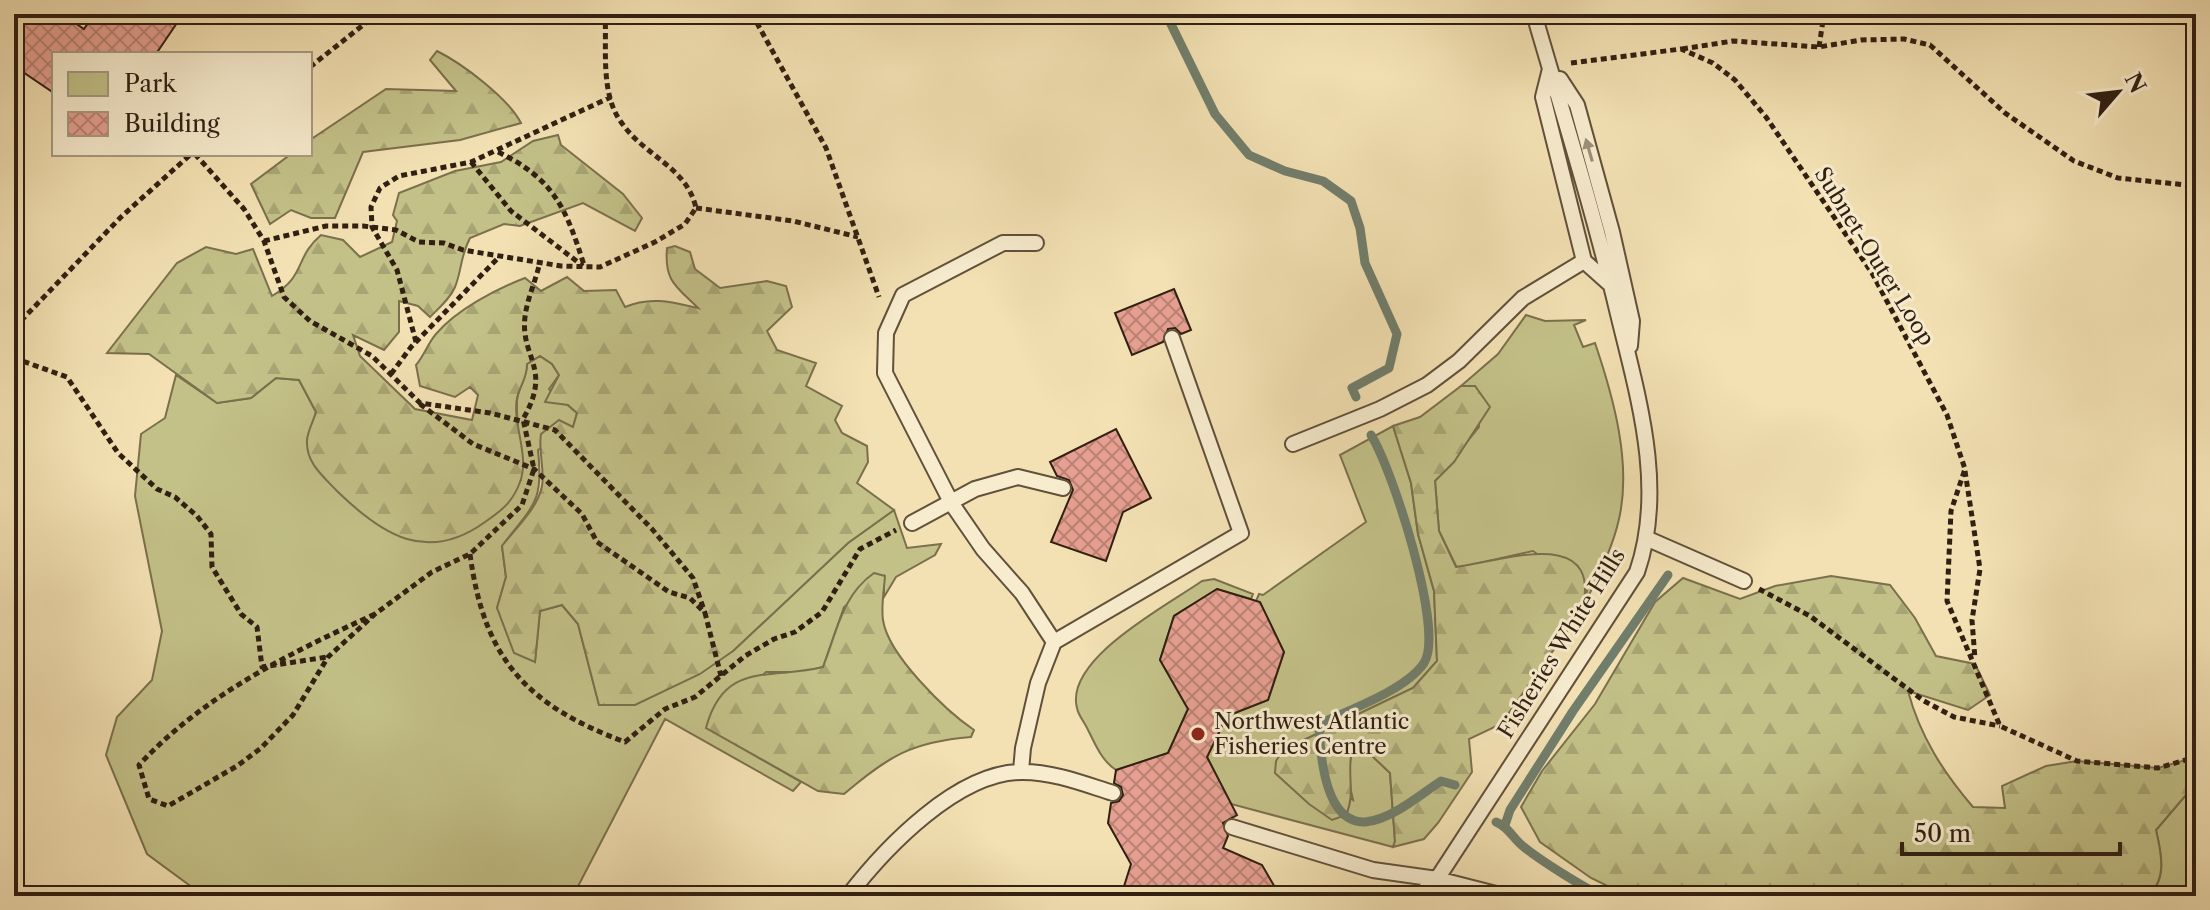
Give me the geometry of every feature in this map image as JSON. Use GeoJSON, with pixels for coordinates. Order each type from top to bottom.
{"type":"FeatureCollection","features":[{"type":"Feature","properties":{"kind":"lane","name":"Fisheries White Hills"},"geometry":{"type":"LineString","coordinates":[[1418,896],[1437,879],[1637,572],[1648,539],[1648,457],[1630,362],[1612,286],[1534,14]]}},
{"type":"Feature","properties":{"kind":"lane","name":"Fisheries White Hills"},"geometry":{"type":"LineString","coordinates":[[1551,65],[1543,97],[1584,261]]}},
{"type":"Feature","properties":{"kind":"lane","name":"Fisheries White Hills"},"geometry":{"type":"LineString","coordinates":[[1551,65],[1577,105],[1612,232],[1632,321],[1630,362]]}},
{"type":"Feature","properties":{"kind":"lane"},"geometry":{"type":"LineString","coordinates":[[1036,243],[1003,243],[903,295],[886,333],[885,373],[952,504],[983,549],[1022,593],[1054,642]]}},
{"type":"Feature","properties":{"kind":"lane"},"geometry":{"type":"LineString","coordinates":[[1293,444],[1380,409],[1427,385],[1459,361],[1523,298],[1584,261],[1612,286]]}},
{"type":"Feature","properties":{"kind":"lane"},"geometry":{"type":"LineString","coordinates":[[1021,771],[1038,683],[1054,642],[1241,533],[1172,338]]}},
{"type":"Feature","properties":{"kind":"lane"},"geometry":{"type":"LineString","coordinates":[[912,523],[975,489],[1018,477],[1063,488]]}},
{"type":"Feature","properties":{"kind":"lane"},"geometry":{"type":"LineString","coordinates":[[1648,539],[1744,581]]}},
{"type":"Feature","properties":{"kind":"lane"},"geometry":{"type":"LineString","coordinates":[[848,896],[897,841],[936,808],[994,777],[1021,771],[1052,774],[1113,793]]}},
{"type":"Feature","properties":{"kind":"lane"},"geometry":{"type":"LineString","coordinates":[[1232,827],[1373,870],[1437,879],[1504,896]]}},
{"type":"Feature","properties":{"kind":"path"},"geometry":{"type":"LineString","coordinates":[[312,65],[377,14]]}},
{"type":"Feature","properties":{"kind":"path"},"geometry":{"type":"LineString","coordinates":[[264,241],[326,226],[372,227],[396,230],[419,242],[444,243],[540,262],[600,267],[625,258],[685,224],[696,208],[691,188],[674,169],[646,150],[620,121],[611,97],[605,14]]}},
{"type":"Feature","properties":{"kind":"path"},"geometry":{"type":"LineString","coordinates":[[752,14],[826,148],[865,265],[890,323]]}},
{"type":"Feature","properties":{"kind":"path"},"geometry":{"type":"LineString","coordinates":[[1819,47],[1824,14]]}},
{"type":"Feature","properties":{"kind":"path"},"geometry":{"type":"LineString","coordinates":[[1551,65],[1733,41],[1819,47],[1890,39],[1930,45],[2005,113],[2074,161],[2118,178],[2196,186]]}},
{"type":"Feature","properties":{"kind":"path","name":"Subnet-Outer Loop"},"geometry":{"type":"LineString","coordinates":[[1681,49],[1713,63],[1735,80],[1766,117],[1896,313],[1947,415],[1965,469],[1980,569],[1972,620],[1975,664]]}},
{"type":"Feature","properties":{"kind":"path"},"geometry":{"type":"LineString","coordinates":[[416,342],[397,270],[372,227],[371,207],[380,188],[399,176],[471,162],[611,97]]}},
{"type":"Feature","properties":{"kind":"path"},"geometry":{"type":"LineString","coordinates":[[497,151],[526,165],[553,191],[569,217],[584,266]]}},
{"type":"Feature","properties":{"kind":"path"},"geometry":{"type":"LineString","coordinates":[[14,328],[121,217],[191,156]]}},
{"type":"Feature","properties":{"kind":"path"},"geometry":{"type":"LineString","coordinates":[[195,156],[244,209],[264,241],[284,297],[310,321],[372,356],[420,403],[473,444],[534,469],[582,514],[597,542],[669,592],[690,598],[705,613]]}},
{"type":"Feature","properties":{"kind":"path"},"geometry":{"type":"LineString","coordinates":[[471,162],[511,211],[584,266]]}},
{"type":"Feature","properties":{"kind":"path"},"geometry":{"type":"LineString","coordinates":[[696,208],[793,221],[858,237]]}},
{"type":"Feature","properties":{"kind":"path"},"geometry":{"type":"LineString","coordinates":[[391,374],[416,342],[500,256]]}},
{"type":"Feature","properties":{"kind":"path"},"geometry":{"type":"LineString","coordinates":[[375,614],[262,667],[162,740],[139,765],[149,799],[168,806],[249,757],[293,715],[328,657],[375,614],[432,572],[470,554],[522,505],[534,469],[523,419],[531,405],[537,379],[525,317],[540,262]]}},
{"type":"Feature","properties":{"kind":"path"},"geometry":{"type":"LineString","coordinates":[[14,358],[67,377],[118,453],[157,489],[175,497],[197,516],[211,534],[212,567],[241,614],[257,627],[262,667]]}},
{"type":"Feature","properties":{"kind":"path"},"geometry":{"type":"LineString","coordinates":[[420,403],[523,419],[555,430],[607,479],[629,509],[652,529],[693,578],[721,676]]}},
{"type":"Feature","properties":{"kind":"path"},"geometry":{"type":"LineString","coordinates":[[1965,469],[1951,511],[1947,601],[2000,726]]}},
{"type":"Feature","properties":{"kind":"path"},"geometry":{"type":"LineString","coordinates":[[470,554],[485,623],[500,657],[549,704],[594,731],[625,742],[665,709],[695,697],[745,656],[774,639],[795,632],[822,612],[860,549],[912,523]]}},
{"type":"Feature","properties":{"kind":"path"},"geometry":{"type":"LineString","coordinates":[[1744,581],[1810,616],[1924,701],[1954,717],[2000,726],[2077,761],[2158,768],[2196,757]]}},
{"type":"Feature","properties":{"kind":"path"},"geometry":{"type":"LineString","coordinates":[[262,667],[328,657]]}},
{"type":"Feature","properties":{"kind":"green space"},"geometry":{"type":"Polygon","coordinates":[[[437,51],[459,64],[484,82],[521,123],[460,140],[363,152],[335,218],[311,218],[291,210],[270,224],[251,184],[288,156],[312,156],[312,139],[386,89],[456,91],[430,60],[437,51]]]}},
{"type":"Feature","properties":{"kind":"green space"},"geometry":{"type":"Polygon","coordinates":[[[558,135],[561,145],[623,194],[642,218],[635,231],[583,203],[520,226],[504,224],[470,238],[455,287],[444,303],[430,317],[418,306],[399,301],[399,332],[384,350],[353,335],[360,356],[415,409],[472,420],[478,395],[470,387],[455,397],[420,386],[416,365],[444,325],[489,294],[525,278],[541,291],[567,277],[584,291],[616,290],[625,307],[652,301],[698,308],[678,289],[670,276],[667,248],[675,246],[690,252],[695,269],[720,288],[767,281],[786,286],[792,307],[767,331],[777,350],[816,363],[806,386],[842,406],[835,420],[842,433],[867,446],[868,462],[857,483],[894,510],[848,543],[733,651],[700,674],[635,705],[599,705],[578,624],[562,605],[540,611],[535,662],[514,653],[497,608],[506,577],[502,546],[540,494],[543,474],[541,434],[559,420],[573,427],[577,413],[568,405],[545,402],[559,375],[552,364],[540,356],[527,364],[517,398],[523,472],[514,495],[496,514],[464,535],[425,542],[406,539],[371,520],[316,469],[309,456],[307,441],[316,412],[299,380],[276,378],[251,398],[217,403],[149,354],[107,353],[177,263],[206,247],[236,254],[253,249],[272,296],[291,281],[307,251],[321,235],[343,240],[360,257],[392,242],[397,221],[393,215],[399,193],[455,171],[501,162],[533,141],[558,135]]]}},
{"type":"Feature","properties":{"kind":"green space"},"geometry":{"type":"Polygon","coordinates":[[[1526,315],[1545,321],[1586,320],[1574,325],[1583,347],[1595,343],[1619,430],[1623,475],[1619,519],[1608,554],[1582,610],[1587,591],[1533,551],[1457,568],[1439,531],[1435,481],[1479,427],[1475,386],[1461,386],[1498,354],[1526,315]]]}},
{"type":"Feature","properties":{"kind":"green space"},"geometry":{"type":"Polygon","coordinates":[[[540,356],[552,364],[559,375],[549,389],[577,413],[573,427],[538,450],[539,482],[534,502],[502,546],[506,577],[497,608],[535,661],[540,611],[562,605],[578,624],[599,705],[733,651],[848,543],[894,510],[907,548],[941,544],[935,555],[896,577],[884,597],[884,576],[844,607],[823,667],[802,672],[766,672],[707,728],[801,782],[793,791],[665,719],[573,896],[204,896],[147,854],[106,755],[117,717],[152,680],[162,631],[135,496],[141,434],[165,418],[176,375],[217,403],[251,398],[276,378],[299,380],[316,412],[307,441],[521,480],[518,396],[527,364],[540,356]]]}},
{"type":"Feature","properties":{"kind":"green space"},"geometry":{"type":"Polygon","coordinates":[[[1461,386],[1475,386],[1490,407],[1454,462],[1435,481],[1439,531],[1456,567],[1521,555],[1563,557],[1578,566],[1585,583],[1582,610],[1501,724],[1469,739],[1472,772],[1438,823],[1424,839],[1393,847],[1390,773],[1369,753],[1351,756],[1349,808],[1346,815],[1332,820],[1275,773],[1276,761],[1283,750],[1413,688],[1437,661],[1434,591],[1418,534],[1411,483],[1393,426],[1420,417],[1461,386]]]}},
{"type":"Feature","properties":{"kind":"green space"},"geometry":{"type":"Polygon","coordinates":[[[1393,426],[1411,483],[1418,534],[1434,591],[1437,661],[1413,688],[1283,750],[1353,800],[1348,777],[1351,756],[1369,753],[1390,773],[1393,847],[1231,804],[1207,757],[1227,716],[1268,700],[1284,652],[1260,603],[1256,601],[1259,594],[1263,595],[1366,522],[1340,455],[1393,426]]]}},
{"type":"Feature","properties":{"kind":"green space"},"geometry":{"type":"Polygon","coordinates":[[[874,573],[885,576],[883,620],[895,649],[934,696],[974,730],[971,737],[932,743],[902,753],[844,794],[818,791],[706,728],[714,706],[737,682],[768,674],[823,667],[847,603],[874,573]]]}},
{"type":"Feature","properties":{"kind":"green space"},"geometry":{"type":"Polygon","coordinates":[[[1831,576],[1890,585],[1915,618],[1936,656],[1975,664],[1990,695],[1968,710],[1908,691],[1934,753],[1973,807],[2005,808],[2002,786],[2046,766],[2077,761],[2158,768],[2196,757],[2196,793],[2185,796],[2156,830],[2161,865],[2154,889],[2147,896],[1628,896],[1591,878],[1540,842],[1521,807],[1542,771],[1595,704],[1655,602],[1683,578],[1740,599],[1775,586],[1831,576]]]}},
{"type":"Feature","properties":{"kind":"green space"},"geometry":{"type":"Polygon","coordinates":[[[1214,579],[1253,594],[1251,599],[1217,589],[1174,616],[1160,660],[1188,709],[1168,753],[1116,770],[1099,752],[1078,711],[1077,689],[1086,671],[1122,635],[1144,619],[1202,581],[1214,579]]]}},
{"type":"Feature","properties":{"kind":"green space"},"geometry":{"type":"Polygon","coordinates":[[[2196,793],[2196,896],[2148,896],[2161,873],[2156,830],[2185,796],[2196,793]]]}},
{"type":"Feature","properties":{"kind":"building"},"geometry":{"type":"Polygon","coordinates":[[[14,14],[62,14],[84,29],[94,14],[183,14],[157,52],[52,52],[52,92],[14,66],[14,14]]]}},
{"type":"Feature","properties":{"kind":"building"},"geometry":{"type":"Polygon","coordinates":[[[1174,289],[1191,330],[1181,334],[1175,328],[1168,329],[1163,342],[1132,355],[1115,313],[1174,289]]]}},
{"type":"Feature","properties":{"kind":"building"},"geometry":{"type":"Polygon","coordinates":[[[1116,429],[1151,498],[1123,512],[1106,561],[1051,542],[1073,490],[1069,480],[1057,476],[1050,462],[1116,429]]]}},
{"type":"Feature","properties":{"kind":"building","name":"Northwest Atlantic Fisheries Centre"},"geometry":{"type":"Polygon","coordinates":[[[1217,589],[1260,602],[1284,652],[1268,700],[1227,716],[1207,757],[1237,815],[1223,823],[1228,836],[1223,848],[1262,865],[1280,896],[1121,896],[1131,864],[1108,823],[1111,803],[1119,801],[1123,795],[1121,787],[1114,783],[1116,770],[1168,753],[1188,709],[1160,660],[1174,616],[1217,589]]]}},
{"type":"Feature","properties":{"kind":"waterway"},"geometry":{"type":"LineString","coordinates":[[1166,14],[1215,114],[1249,155],[1285,171],[1323,181],[1351,201],[1360,228],[1365,263],[1397,334],[1389,368],[1352,388],[1356,397]]}},
{"type":"Feature","properties":{"kind":"waterway"},"geometry":{"type":"LineString","coordinates":[[1371,435],[1391,480],[1413,549],[1428,619],[1429,645],[1424,663],[1404,682],[1319,724],[1323,768],[1333,799],[1341,811],[1351,819],[1365,822],[1395,812],[1441,781],[1455,785]]}},
{"type":"Feature","properties":{"kind":"waterway"},"geometry":{"type":"LineString","coordinates":[[1505,825],[1510,810],[1573,711],[1668,575]]}},
{"type":"Feature","properties":{"kind":"waterway"},"geometry":{"type":"LineString","coordinates":[[1496,822],[1541,859],[1602,896]]}},
{"type":"Feature","properties":{"kind":"place","name":"Northwest Atlantic Fisheries Centre"},"geometry":{"type":"Point","coordinates":[1198,734]}}]}
